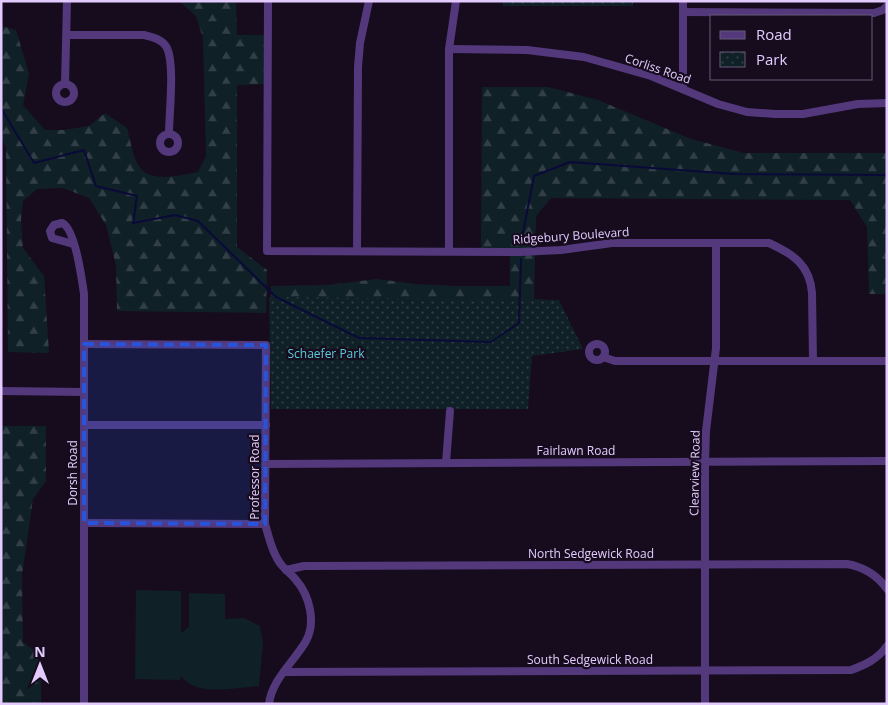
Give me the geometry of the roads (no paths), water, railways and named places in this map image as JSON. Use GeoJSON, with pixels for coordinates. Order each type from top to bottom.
{"type":"FeatureCollection","features":[{"type":"Feature","properties":{"kind":"street"},"geometry":{"type":"LineString","coordinates":[[65,84],[66,1]]}},
{"type":"Feature","properties":{"kind":"street","name":"Ridgebury Boulevard"},"geometry":{"type":"LineString","coordinates":[[268,1],[267,252],[545,251],[612,243],[769,244],[788,252],[799,262],[808,275],[811,285],[813,361]]}},
{"type":"Feature","properties":{"kind":"street"},"geometry":{"type":"LineString","coordinates":[[356,251],[358,67],[360,43],[369,1]]}},
{"type":"Feature","properties":{"kind":"street"},"geometry":{"type":"LineString","coordinates":[[449,252],[449,49],[456,1]]}},
{"type":"Feature","properties":{"kind":"street"},"geometry":{"type":"LineString","coordinates":[[683,1],[683,89]]}},
{"type":"Feature","properties":{"kind":"street"},"geometry":{"type":"LineString","coordinates":[[683,12],[868,14],[883,10],[887,6]]}},
{"type":"Feature","properties":{"kind":"street"},"geometry":{"type":"LineString","coordinates":[[67,36],[155,37],[166,47],[170,63],[169,134]]}},
{"type":"Feature","properties":{"kind":"street","name":"Corliss Road"},"geometry":{"type":"LineString","coordinates":[[449,49],[527,50],[575,55],[651,76],[718,104],[747,112],[803,114],[858,104],[887,103]]}},
{"type":"Feature","properties":{"kind":"street","name":"Dorsh Road"},"geometry":{"type":"LineString","coordinates":[[73,244],[84,294],[84,704]]}},
{"type":"Feature","properties":{"kind":"street","name":"Clearview Road"},"geometry":{"type":"LineString","coordinates":[[705,704],[705,462],[706,431],[716,348],[716,244]]}},
{"type":"Feature","properties":{"kind":"street","name":"Professor Road"},"geometry":{"type":"LineString","coordinates":[[84,344],[266,345],[265,524],[272,550],[279,562],[298,582],[308,602],[311,619],[310,635],[300,652],[276,681],[268,704]]}},
{"type":"Feature","properties":{"kind":"street"},"geometry":{"type":"LineString","coordinates":[[604,357],[615,362],[887,361]]}},
{"type":"Feature","properties":{"kind":"street"},"geometry":{"type":"LineString","coordinates":[[1,391],[84,392]]}},
{"type":"Feature","properties":{"kind":"street"},"geometry":{"type":"LineString","coordinates":[[446,463],[450,411]]}},
{"type":"Feature","properties":{"kind":"street"},"geometry":{"type":"LineString","coordinates":[[84,425],[266,425]]}},
{"type":"Feature","properties":{"kind":"street","name":"Fairlawn Road"},"geometry":{"type":"LineString","coordinates":[[266,464],[887,461]]}},
{"type":"Feature","properties":{"kind":"street"},"geometry":{"type":"LineString","coordinates":[[84,523],[265,524]]}},
{"type":"Feature","properties":{"kind":"street","name":"North Sedgewick Road"},"geometry":{"type":"LineString","coordinates":[[286,570],[314,566],[847,564],[868,571],[881,580],[887,589]]}},
{"type":"Feature","properties":{"kind":"street","name":"South Sedgewick Road"},"geometry":{"type":"LineString","coordinates":[[284,672],[851,670],[874,660],[882,654],[887,646]]}},
{"type":"Feature","properties":{"kind":"waterway"},"geometry":{"type":"LineString","coordinates":[[1,108],[34,163],[84,150],[96,186],[137,196],[133,223],[175,215],[198,221],[276,297],[359,338],[491,342],[519,323],[521,259]]}},
{"type":"Feature","properties":{"kind":"waterway"},"geometry":{"type":"LineString","coordinates":[[521,243],[534,176],[570,162],[734,174],[887,175]]}},
{"type":"Feature","properties":{"kind":"park label","name":"Schaefer Park"},"geometry":{"type":"Point","coordinates":[326,354]}}]}
